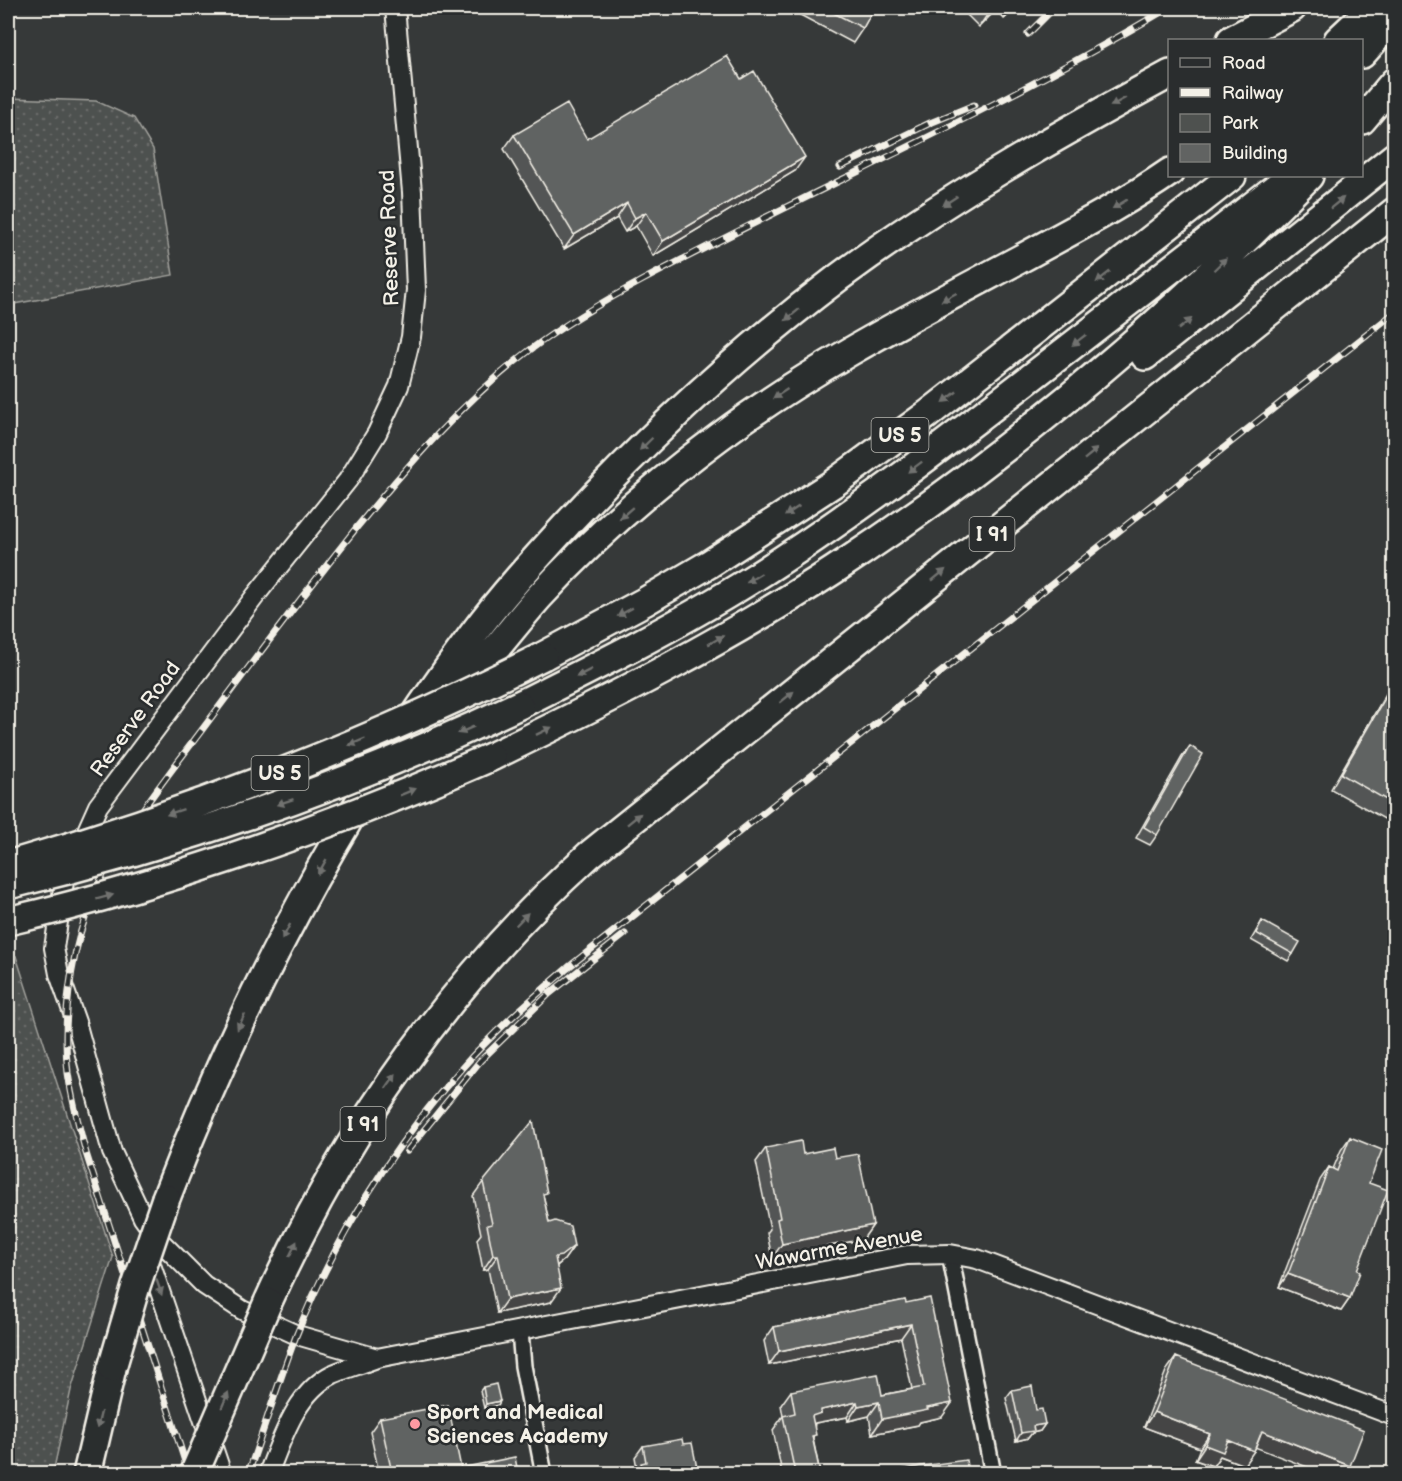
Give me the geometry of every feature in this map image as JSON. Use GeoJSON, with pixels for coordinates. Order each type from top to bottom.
{"type":"FeatureCollection","features":[{"type":"Feature","properties":{"kind":"highway"},"geometry":{"type":"LineString","coordinates":[[1233,39],[1292,8]]}},
{"type":"Feature","properties":{"kind":"highway"},"geometry":{"type":"LineString","coordinates":[[1339,39],[1372,8]]}},
{"type":"Feature","properties":{"kind":"highway"},"geometry":{"type":"LineString","coordinates":[[1363,53],[1395,18]]}},
{"type":"Feature","properties":{"kind":"highway"},"geometry":{"type":"LineString","coordinates":[[87,1473],[112,1368],[136,1286],[166,1198],[204,1103],[251,1001],[306,894],[409,726],[473,633],[552,540],[632,457],[688,403],[795,312],[855,266],[956,197],[1049,141],[1168,75]]}},
{"type":"Feature","properties":{"kind":"highway"},"geometry":{"type":"LineString","coordinates":[[1363,119],[1395,82]]}},
{"type":"Feature","properties":{"kind":"highway"},"geometry":{"type":"LineString","coordinates":[[1363,119],[1395,95]]}},
{"type":"Feature","properties":{"kind":"highway"},"geometry":{"type":"LineString","coordinates":[[757,617],[836,585],[952,505],[1083,405],[1395,157]]}},
{"type":"Feature","properties":{"kind":"highway"},"geometry":{"type":"LineString","coordinates":[[409,726],[441,706],[473,674],[538,599],[585,550],[647,494],[719,437],[774,398],[858,346],[1104,214],[1168,173]]}},
{"type":"Feature","properties":{"kind":"highway","name":"US 5"},"geometry":{"type":"LineString","coordinates":[[8,866],[150,821],[281,773],[411,719],[543,656],[644,602],[772,525],[844,476],[1231,177]]}},
{"type":"Feature","properties":{"kind":"highway"},"geometry":{"type":"LineString","coordinates":[[8,885],[172,840],[290,801],[409,754],[519,705],[638,644],[748,582],[893,484],[1290,177]]}},
{"type":"Feature","properties":{"kind":"highway"},"geometry":{"type":"LineString","coordinates":[[8,921],[126,891],[256,849],[373,807],[491,757],[617,695],[757,617],[873,544],[967,477],[1048,415],[1120,356],[1185,297],[1308,177]]}},
{"type":"Feature","properties":{"kind":"highway","name":"I 91"},"geometry":{"type":"LineString","coordinates":[[194,1473],[268,1302],[320,1196],[367,1117],[469,978],[543,898],[589,855],[1395,212]]}},
{"type":"Feature","properties":{"kind":"street","name":"Reserve Road"},"geometry":{"type":"LineString","coordinates":[[377,1358],[320,1342],[263,1321],[221,1298],[204,1285],[159,1240],[143,1218],[112,1152],[76,1022],[59,974],[54,948],[64,882],[99,806],[188,683],[348,480],[377,433],[399,386],[411,337],[416,290],[412,192],[395,8]]}},
{"type":"Feature","properties":{"kind":"street"},"geometry":{"type":"LineString","coordinates":[[112,1152],[222,1473]]}},
{"type":"Feature","properties":{"kind":"street"},"geometry":{"type":"LineString","coordinates":[[950,1254],[993,1473]]}},
{"type":"Feature","properties":{"kind":"street","name":"Wawarme Avenue"},"geometry":{"type":"LineString","coordinates":[[268,1473],[289,1424],[306,1396],[332,1375],[377,1358],[907,1255],[950,1254],[986,1262],[1395,1416]]}},
{"type":"Feature","properties":{"kind":"street"},"geometry":{"type":"LineString","coordinates":[[520,1332],[523,1366],[544,1473]]}},
{"type":"Feature","properties":{"kind":"green space"},"geometry":{"type":"Polygon","coordinates":[[[8,98],[96,101],[134,118],[153,149],[173,275],[8,305],[8,98]]]}},
{"type":"Feature","properties":{"kind":"green space"},"geometry":{"type":"Polygon","coordinates":[[[16,956],[113,1257],[71,1390],[53,1473],[8,1473],[8,958],[16,956]]]}},
{"type":"Feature","properties":{"kind":"building"},"geometry":{"type":"Polygon","coordinates":[[[824,8],[874,8],[863,28],[824,8]]]}},
{"type":"Feature","properties":{"kind":"building"},"geometry":{"type":"Polygon","coordinates":[[[727,56],[741,79],[754,71],[805,157],[663,241],[646,212],[635,218],[627,203],[574,235],[514,135],[567,104],[587,139],[727,56]]]}},
{"type":"Feature","properties":{"kind":"building"},"geometry":{"type":"Polygon","coordinates":[[[1395,681],[1395,805],[1341,774],[1395,681]]]}},
{"type":"Feature","properties":{"kind":"building"},"geometry":{"type":"Polygon","coordinates":[[[1190,746],[1203,754],[1157,835],[1144,827],[1190,746]]]}},
{"type":"Feature","properties":{"kind":"building"},"geometry":{"type":"Polygon","coordinates":[[[1262,921],[1300,942],[1293,954],[1256,933],[1262,921]]]}},
{"type":"Feature","properties":{"kind":"building"},"geometry":{"type":"Polygon","coordinates":[[[533,1121],[547,1193],[543,1194],[549,1223],[555,1221],[570,1226],[574,1246],[561,1256],[555,1257],[561,1288],[507,1299],[498,1255],[493,1255],[487,1225],[492,1224],[483,1182],[533,1121]]]}},
{"type":"Feature","properties":{"kind":"building"},"geometry":{"type":"Polygon","coordinates":[[[1350,1137],[1382,1150],[1369,1183],[1388,1190],[1357,1270],[1360,1272],[1350,1298],[1288,1274],[1329,1167],[1337,1171],[1350,1137]]]}},
{"type":"Feature","properties":{"kind":"building"},"geometry":{"type":"Polygon","coordinates":[[[801,1141],[803,1154],[833,1148],[835,1158],[858,1154],[873,1225],[782,1244],[777,1219],[780,1218],[766,1148],[801,1141]]]}},
{"type":"Feature","properties":{"kind":"building"},"geometry":{"type":"Polygon","coordinates":[[[930,1298],[952,1403],[882,1419],[879,1402],[858,1406],[857,1402],[821,1410],[821,1413],[812,1416],[816,1435],[812,1436],[820,1473],[795,1473],[783,1416],[795,1413],[791,1391],[878,1374],[882,1395],[924,1387],[911,1324],[779,1351],[774,1327],[905,1300],[906,1303],[930,1298]]]}},
{"type":"Feature","properties":{"kind":"building"},"geometry":{"type":"Polygon","coordinates":[[[1176,1357],[1364,1430],[1350,1466],[1262,1431],[1254,1451],[1228,1440],[1223,1452],[1205,1445],[1210,1434],[1154,1412],[1176,1357]]]}},
{"type":"Feature","properties":{"kind":"building"},"geometry":{"type":"Polygon","coordinates":[[[496,1384],[500,1401],[486,1404],[483,1387],[496,1384]]]}},
{"type":"Feature","properties":{"kind":"building"},"geometry":{"type":"Polygon","coordinates":[[[1032,1386],[1036,1410],[1042,1409],[1045,1424],[1033,1426],[1034,1431],[1021,1433],[1012,1390],[1032,1386]]]}},
{"type":"Feature","properties":{"kind":"building"},"geometry":{"type":"Polygon","coordinates":[[[448,1405],[461,1468],[515,1457],[518,1473],[392,1473],[380,1418],[448,1405]]]}},
{"type":"Feature","properties":{"kind":"building"},"geometry":{"type":"Polygon","coordinates":[[[682,1439],[683,1444],[692,1443],[698,1473],[643,1473],[641,1463],[646,1462],[643,1446],[682,1439]]]}},
{"type":"Feature","properties":{"kind":"building"},"geometry":{"type":"Polygon","coordinates":[[[966,1460],[968,1473],[885,1473],[921,1466],[966,1460]]]}},
{"type":"Feature","properties":{"kind":"railway"},"geometry":{"type":"LineString","coordinates":[[1028,34],[1054,8]]}},
{"type":"Feature","properties":{"kind":"railway"},"geometry":{"type":"LineString","coordinates":[[189,1474],[86,1153],[78,1123],[66,1054],[69,993],[80,933],[97,887],[125,835],[159,786],[357,527],[460,411],[506,369],[557,331],[643,280],[1039,80],[1168,8]]}},
{"type":"Feature","properties":{"kind":"railway"},"geometry":{"type":"LineString","coordinates":[[840,167],[930,123],[974,105]]}},
{"type":"Feature","properties":{"kind":"railway"},"geometry":{"type":"LineString","coordinates":[[248,1474],[296,1336],[311,1300],[347,1229],[367,1195],[412,1130],[461,1069],[487,1042],[570,966],[1394,313]]}},
{"type":"Feature","properties":{"kind":"railway"},"geometry":{"type":"LineString","coordinates":[[407,1151],[480,1061],[549,994],[625,934]]}},
{"type":"Feature","properties":{"kind":"place","name":"Sport and Medical Sciences Academy"},"geometry":{"type":"Point","coordinates":[415,1424]}}]}
